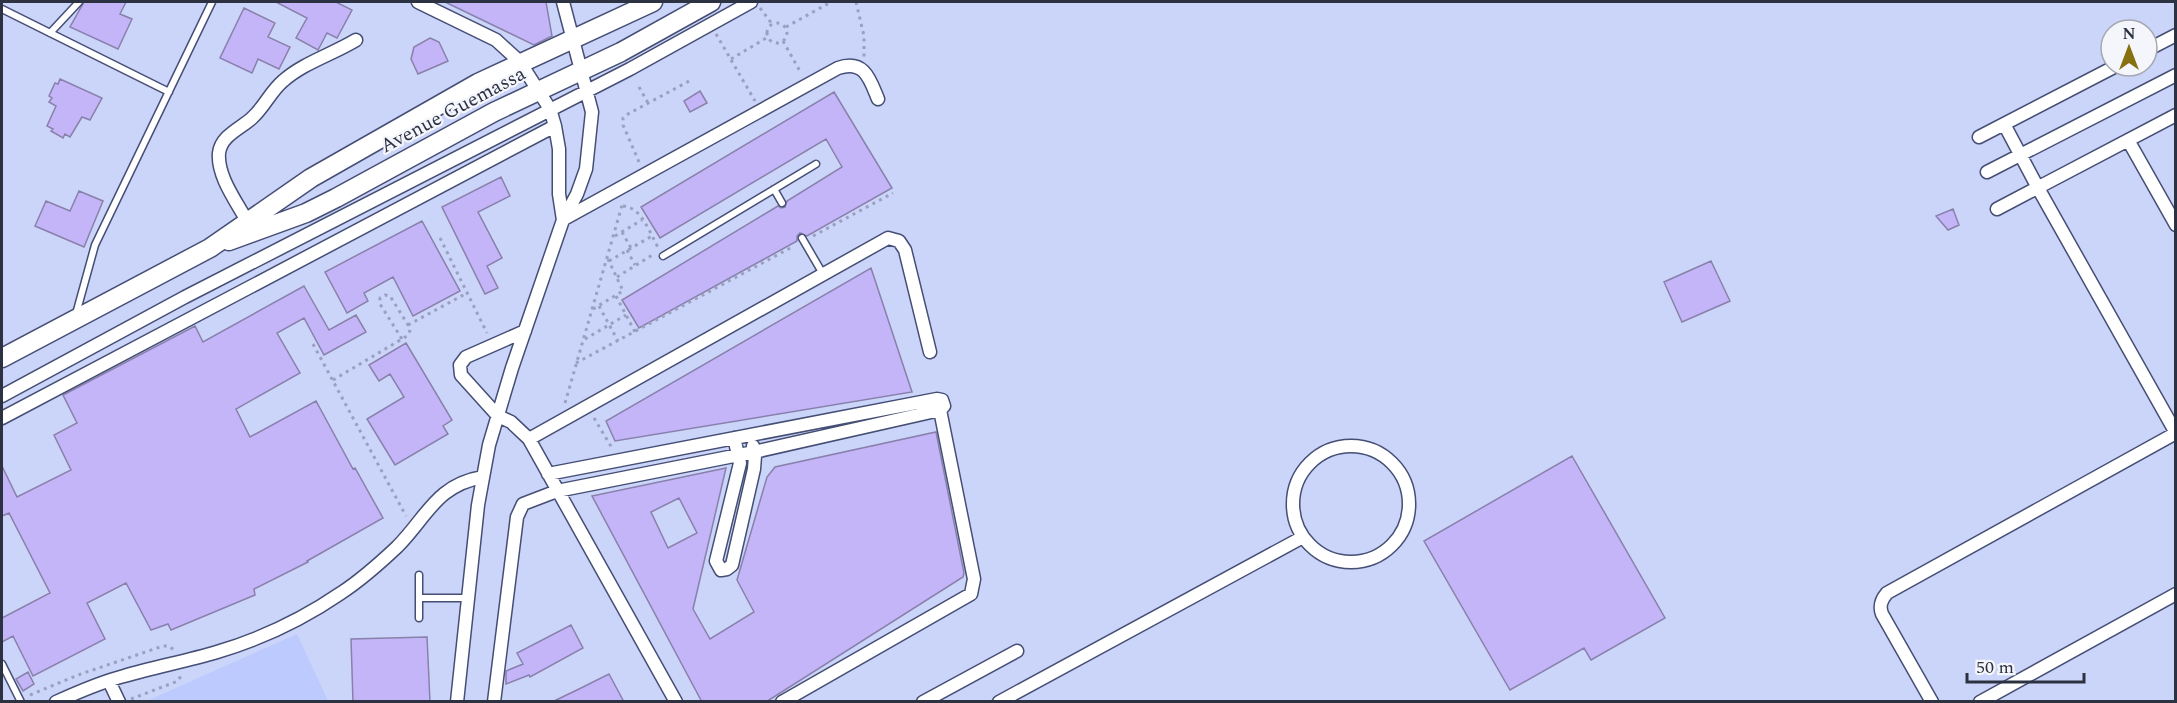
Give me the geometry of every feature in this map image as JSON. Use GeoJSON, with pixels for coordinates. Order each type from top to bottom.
{"type":"FeatureCollection","features":[{"type":"Feature","properties":{"kind":"main road","name":"Avenue Guemassa"},"geometry":{"type":"LineString","coordinates":[[210,248],[311,178],[478,83],[651,2]]}},
{"type":"Feature","properties":{"kind":"main road","name":"Avenue Guemassa"},"geometry":{"type":"LineString","coordinates":[[2,358],[210,248],[306,213],[494,112],[621,52],[711,2]]}},
{"type":"Feature","properties":{"kind":"street"},"geometry":{"type":"LineString","coordinates":[[418,2],[496,40],[520,62],[550,109],[555,126],[559,149],[563,220]]}},
{"type":"Feature","properties":{"kind":"street"},"geometry":{"type":"LineString","coordinates":[[457,702],[483,477],[498,416],[525,331],[563,220],[577,194],[586,169],[592,112],[563,2]]}},
{"type":"Feature","properties":{"kind":"street"},"geometry":{"type":"LineString","coordinates":[[2,396],[185,297],[588,90],[753,2]]}},
{"type":"Feature","properties":{"kind":"street"},"geometry":{"type":"LineString","coordinates":[[2159,44],[2175,35]]}},
{"type":"Feature","properties":{"kind":"street"},"geometry":{"type":"LineString","coordinates":[[247,221],[221,172],[219,153],[223,141],[255,116],[282,82],[295,72],[337,52],[356,40]]}},
{"type":"Feature","properties":{"kind":"street"},"geometry":{"type":"LineString","coordinates":[[563,220],[845,66],[858,67],[864,71],[878,99]]}},
{"type":"Feature","properties":{"kind":"street"},"geometry":{"type":"LineString","coordinates":[[1979,137],[2099,75]]}},
{"type":"Feature","properties":{"kind":"street"},"geometry":{"type":"LineString","coordinates":[[1987,172],[2175,75]]}},
{"type":"Feature","properties":{"kind":"street"},"geometry":{"type":"LineString","coordinates":[[1997,209],[2175,115]]}},
{"type":"Feature","properties":{"kind":"street"},"geometry":{"type":"LineString","coordinates":[[1932,702],[1882,614],[1881,606],[1884,597],[2175,433],[2004,124]]}},
{"type":"Feature","properties":{"kind":"street"},"geometry":{"type":"LineString","coordinates":[[2,418],[555,126]]}},
{"type":"Feature","properties":{"kind":"street"},"geometry":{"type":"LineString","coordinates":[[2128,140],[2175,225]]}},
{"type":"Feature","properties":{"kind":"street"},"geometry":{"type":"LineString","coordinates":[[529,439],[888,238],[899,241],[905,250],[930,352]]}},
{"type":"Feature","properties":{"kind":"street"},"geometry":{"type":"LineString","coordinates":[[525,331],[466,357],[462,360],[459,370],[461,375],[498,416],[511,422],[529,439],[676,702]]}},
{"type":"Feature","properties":{"kind":"street"},"geometry":{"type":"LineString","coordinates":[[47,372],[58,389]]}},
{"type":"Feature","properties":{"kind":"street"},"geometry":{"type":"LineString","coordinates":[[494,702],[519,510],[523,504],[557,491],[754,452],[940,410],[944,403],[937,399],[548,474]]}},
{"type":"Feature","properties":{"kind":"street"},"geometry":{"type":"LineString","coordinates":[[782,702],[968,597],[973,590],[975,579],[940,410]]}},
{"type":"Feature","properties":{"kind":"street"},"geometry":{"type":"LineString","coordinates":[[734,438],[739,455],[739,468],[716,561],[718,567],[724,570],[732,565],[754,469],[754,452],[750,435]]}},
{"type":"Feature","properties":{"kind":"street"},"geometry":{"type":"LineString","coordinates":[[1345,446],[1360,447],[1374,450],[1397,468],[1405,481],[1409,510],[1406,525],[1388,549],[1374,557],[1359,561],[1343,561],[1328,557],[1314,549],[1303,537],[1296,524],[1293,495],[1297,482],[1313,460],[1333,449],[1345,446]]}},
{"type":"Feature","properties":{"kind":"street"},"geometry":{"type":"LineString","coordinates":[[56,702],[109,681],[217,652],[299,618],[359,580],[398,545],[450,488],[465,480],[483,477]]}},
{"type":"Feature","properties":{"kind":"street"},"geometry":{"type":"LineString","coordinates":[[999,702],[1303,537]]}},
{"type":"Feature","properties":{"kind":"street"},"geometry":{"type":"LineString","coordinates":[[1980,702],[2175,594]]}},
{"type":"Feature","properties":{"kind":"street"},"geometry":{"type":"LineString","coordinates":[[923,702],[1017,651]]}},
{"type":"Feature","properties":{"kind":"street"},"geometry":{"type":"LineString","coordinates":[[109,681],[121,702]]}},
{"type":"Feature","properties":{"kind":"lane"},"geometry":{"type":"LineString","coordinates":[[51,33],[78,2]]}},
{"type":"Feature","properties":{"kind":"lane"},"geometry":{"type":"LineString","coordinates":[[75,320],[95,245],[212,2]]}},
{"type":"Feature","properties":{"kind":"lane"},"geometry":{"type":"LineString","coordinates":[[2,9],[169,92]]}},
{"type":"Feature","properties":{"kind":"lane"},"geometry":{"type":"LineString","coordinates":[[662,253],[816,164]]}},
{"type":"Feature","properties":{"kind":"lane"},"geometry":{"type":"LineString","coordinates":[[774,189],[782,203]]}},
{"type":"Feature","properties":{"kind":"lane"},"geometry":{"type":"LineString","coordinates":[[803,239],[823,274]]}},
{"type":"Feature","properties":{"kind":"lane"},"geometry":{"type":"LineString","coordinates":[[419,575],[419,618]]}},
{"type":"Feature","properties":{"kind":"lane"},"geometry":{"type":"LineString","coordinates":[[419,598],[468,598]]}},
{"type":"Feature","properties":{"kind":"lane"},"geometry":{"type":"LineString","coordinates":[[2,664],[21,702]]}},
{"type":"Feature","properties":{"kind":"path"},"geometry":{"type":"LineString","coordinates":[[753,2],[772,24]]}},
{"type":"Feature","properties":{"kind":"path"},"geometry":{"type":"LineString","coordinates":[[786,27],[831,2]]}},
{"type":"Feature","properties":{"kind":"path"},"geometry":{"type":"LineString","coordinates":[[856,2],[864,36],[864,71]]}},
{"type":"Feature","properties":{"kind":"path"},"geometry":{"type":"LineString","coordinates":[[780,23],[786,27],[787,34],[783,41],[775,43],[768,37],[767,30],[772,24],[780,23]]}},
{"type":"Feature","properties":{"kind":"path"},"geometry":{"type":"LineString","coordinates":[[710,25],[761,111]]}},
{"type":"Feature","properties":{"kind":"path"},"geometry":{"type":"LineString","coordinates":[[730,59],[768,37]]}},
{"type":"Feature","properties":{"kind":"path"},"geometry":{"type":"LineString","coordinates":[[783,41],[808,85]]}},
{"type":"Feature","properties":{"kind":"path"},"geometry":{"type":"LineString","coordinates":[[644,175],[622,122],[625,116],[691,80]]}},
{"type":"Feature","properties":{"kind":"path"},"geometry":{"type":"LineString","coordinates":[[639,87],[648,103]]}},
{"type":"Feature","properties":{"kind":"path"},"geometry":{"type":"LineString","coordinates":[[560,422],[629,184]]}},
{"type":"Feature","properties":{"kind":"path"},"geometry":{"type":"LineString","coordinates":[[576,363],[803,239],[892,194]]}},
{"type":"Feature","properties":{"kind":"path"},"geometry":{"type":"LineString","coordinates":[[617,277],[635,265],[662,253],[634,209],[622,206]]}},
{"type":"Feature","properties":{"kind":"path"},"geometry":{"type":"LineString","coordinates":[[613,237],[642,220]]}},
{"type":"Feature","properties":{"kind":"path"},"geometry":{"type":"LineString","coordinates":[[622,232],[635,265]]}},
{"type":"Feature","properties":{"kind":"path"},"geometry":{"type":"LineString","coordinates":[[608,259],[652,236]]}},
{"type":"Feature","properties":{"kind":"path"},"geometry":{"type":"LineString","coordinates":[[440,238],[493,345]]}},
{"type":"Feature","properties":{"kind":"path"},"geometry":{"type":"LineString","coordinates":[[593,309],[623,290],[608,259]]}},
{"type":"Feature","properties":{"kind":"path"},"geometry":{"type":"LineString","coordinates":[[408,326],[467,293]]}},
{"type":"Feature","properties":{"kind":"path"},"geometry":{"type":"LineString","coordinates":[[333,380],[402,339],[410,333],[390,296],[385,295],[380,298],[380,304],[402,339]]}},
{"type":"Feature","properties":{"kind":"path"},"geometry":{"type":"LineString","coordinates":[[616,296],[635,332]]}},
{"type":"Feature","properties":{"kind":"path"},"geometry":{"type":"LineString","coordinates":[[599,306],[618,341]]}},
{"type":"Feature","properties":{"kind":"path"},"geometry":{"type":"LineString","coordinates":[[583,339],[626,315]]}},
{"type":"Feature","properties":{"kind":"path"},"geometry":{"type":"LineString","coordinates":[[313,344],[413,528]]}},
{"type":"Feature","properties":{"kind":"path"},"geometry":{"type":"LineString","coordinates":[[587,406],[619,460]]}},
{"type":"Feature","properties":{"kind":"path"},"geometry":{"type":"LineString","coordinates":[[163,646],[165,653]]}},
{"type":"Feature","properties":{"kind":"path"},"geometry":{"type":"LineString","coordinates":[[121,702],[175,682],[181,679],[182,672]]}},
{"type":"Feature","properties":{"kind":"path"},"geometry":{"type":"LineString","coordinates":[[173,677],[175,682]]}},
{"type":"Feature","properties":{"kind":"shaded area"},"geometry":{"type":"Polygon","coordinates":[[[297,634],[328,701],[147,701],[297,634]]]}},
{"type":"Feature","properties":{"kind":"building"},"geometry":{"type":"Polygon","coordinates":[[[84,2],[126,2],[120,14],[132,19],[118,49],[70,27],[84,2]]]}},
{"type":"Feature","properties":{"kind":"building"},"geometry":{"type":"Polygon","coordinates":[[[276,2],[336,2],[352,10],[337,38],[327,33],[318,50],[296,38],[307,18],[276,2]]]}},
{"type":"Feature","properties":{"kind":"building"},"geometry":{"type":"Polygon","coordinates":[[[445,2],[546,2],[552,36],[534,45],[445,2]]]}},
{"type":"Feature","properties":{"kind":"building"},"geometry":{"type":"Polygon","coordinates":[[[244,8],[275,23],[268,37],[290,47],[279,69],[258,59],[252,73],[220,58],[244,8]]]}},
{"type":"Feature","properties":{"kind":"building"},"geometry":{"type":"Polygon","coordinates":[[[430,38],[439,42],[448,61],[418,74],[411,59],[414,47],[430,38]]]}},
{"type":"Feature","properties":{"kind":"building"},"geometry":{"type":"Polygon","coordinates":[[[60,79],[102,98],[90,120],[82,117],[70,137],[65,134],[63,138],[47,126],[56,106],[49,102],[52,98],[49,96],[55,83],[58,84],[60,79]]]}},
{"type":"Feature","properties":{"kind":"building"},"geometry":{"type":"Polygon","coordinates":[[[700,91],[707,103],[690,112],[684,101],[700,91]]]}},
{"type":"Feature","properties":{"kind":"building"},"geometry":{"type":"Polygon","coordinates":[[[834,92],[892,188],[807,236],[800,233],[797,241],[639,328],[622,300],[778,206],[785,207],[787,201],[842,167],[826,139],[660,238],[641,207],[834,92]]]}},
{"type":"Feature","properties":{"kind":"building"},"geometry":{"type":"Polygon","coordinates":[[[501,177],[510,196],[478,212],[502,258],[487,266],[498,288],[485,294],[442,207],[501,177]]]}},
{"type":"Feature","properties":{"kind":"building"},"geometry":{"type":"Polygon","coordinates":[[[79,191],[103,201],[84,247],[35,226],[46,201],[70,211],[79,191]]]}},
{"type":"Feature","properties":{"kind":"building"},"geometry":{"type":"Polygon","coordinates":[[[1953,209],[1959,225],[1948,230],[1936,216],[1953,209]]]}},
{"type":"Feature","properties":{"kind":"building"},"geometry":{"type":"Polygon","coordinates":[[[422,221],[460,291],[413,316],[393,277],[364,293],[368,301],[347,313],[325,272],[422,221]]]}},
{"type":"Feature","properties":{"kind":"building"},"geometry":{"type":"Polygon","coordinates":[[[1711,261],[1730,301],[1682,322],[1664,282],[1711,261]]]}},
{"type":"Feature","properties":{"kind":"building"},"geometry":{"type":"Polygon","coordinates":[[[871,268],[912,392],[615,441],[606,421],[871,268]]]}},
{"type":"Feature","properties":{"kind":"building"},"geometry":{"type":"Polygon","coordinates":[[[304,286],[329,330],[356,315],[366,332],[324,355],[304,318],[277,333],[300,373],[236,409],[250,437],[316,401],[383,518],[308,562],[254,589],[255,595],[171,630],[168,624],[151,630],[126,583],[87,603],[105,639],[33,676],[13,636],[2,642],[2,618],[50,593],[9,513],[2,516],[2,466],[17,497],[71,470],[54,435],[77,423],[63,395],[195,326],[203,342],[304,286]]]}},
{"type":"Feature","properties":{"kind":"building"},"geometry":{"type":"Polygon","coordinates":[[[406,343],[452,420],[443,426],[448,434],[395,465],[367,419],[404,397],[390,374],[379,381],[369,365],[406,343]]]}},
{"type":"Feature","properties":{"kind":"building"},"geometry":{"type":"Polygon","coordinates":[[[936,432],[963,577],[766,702],[702,702],[592,496],[726,468],[693,609],[710,639],[754,612],[737,580],[767,477],[775,467],[936,432]],[[679,498],[651,512],[668,548],[697,533],[679,498]]]}},
{"type":"Feature","properties":{"kind":"building"},"geometry":{"type":"Polygon","coordinates":[[[1572,456],[1665,618],[1591,660],[1584,648],[1510,690],[1424,541],[1572,456]]]}},
{"type":"Feature","properties":{"kind":"building"},"geometry":{"type":"Polygon","coordinates":[[[571,625],[583,648],[530,677],[529,675],[506,684],[506,671],[523,664],[517,653],[571,625]]]}},
{"type":"Feature","properties":{"kind":"building"},"geometry":{"type":"Polygon","coordinates":[[[427,637],[430,702],[353,702],[351,639],[427,637]]]}},
{"type":"Feature","properties":{"kind":"building"},"geometry":{"type":"Polygon","coordinates":[[[28,672],[34,684],[23,691],[16,679],[28,672]]]}},
{"type":"Feature","properties":{"kind":"building"},"geometry":{"type":"Polygon","coordinates":[[[609,674],[624,702],[552,702],[579,689],[609,674]]]}}]}
